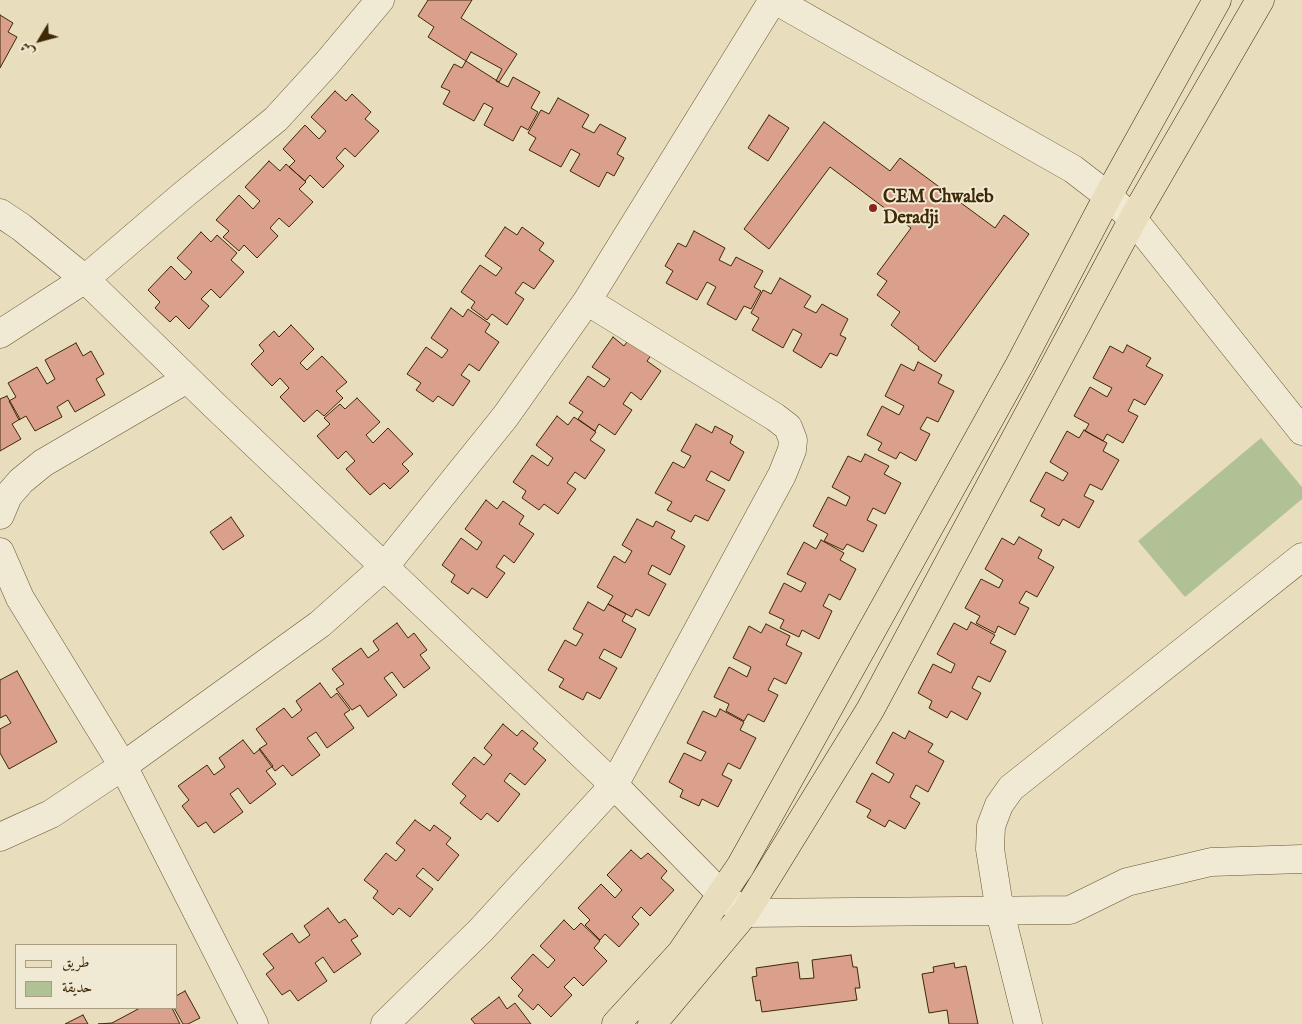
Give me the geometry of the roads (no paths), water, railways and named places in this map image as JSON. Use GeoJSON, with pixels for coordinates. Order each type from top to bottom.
{"type":"FeatureCollection","features":[{"type":"Feature","properties":{"kind":"main road"},"geometry":{"type":"LineString","coordinates":[[616,1024],[681,952],[740,867],[1020,364],[1108,196],[1217,0]]}},
{"type":"Feature","properties":{"kind":"main road"},"geometry":{"type":"LineString","coordinates":[[652,1024],[745,913],[870,710],[1133,219],[1260,0]]}},
{"type":"Feature","properties":{"kind":"street"},"geometry":{"type":"LineString","coordinates":[[0,334],[85,279],[276,118],[328,62],[380,0]]}},
{"type":"Feature","properties":{"kind":"street"},"geometry":{"type":"LineString","coordinates":[[0,838],[51,814],[123,766],[320,624],[385,566],[505,417],[587,301],[774,0],[1073,169],[1108,196],[1133,219],[1302,431]]}},
{"type":"Feature","properties":{"kind":"street"},"geometry":{"type":"LineString","coordinates":[[0,213],[21,227],[85,279],[187,379],[614,785],[722,895],[745,913],[1070,910],[1127,882],[1211,862],[1302,859]]}},
{"type":"Feature","properties":{"kind":"street"},"geometry":{"type":"LineString","coordinates":[[385,1024],[481,930],[614,785],[782,475],[792,450],[793,440],[788,427],[776,417],[587,301]]}},
{"type":"Feature","properties":{"kind":"street"},"geometry":{"type":"LineString","coordinates":[[0,515],[8,496],[42,463],[187,379]]}},
{"type":"Feature","properties":{"kind":"street"},"geometry":{"type":"LineString","coordinates":[[0,552],[20,598],[123,766],[254,1024]]}},
{"type":"Feature","properties":{"kind":"street"},"geometry":{"type":"LineString","coordinates":[[1028,1024],[1000,912],[990,849],[991,826],[999,805],[1011,788],[1302,556]]}},
{"type":"Feature","properties":{"kind":"place","name":"CEM Chwaleb Deradji"},"geometry":{"type":"Point","coordinates":[873,208]}}]}
